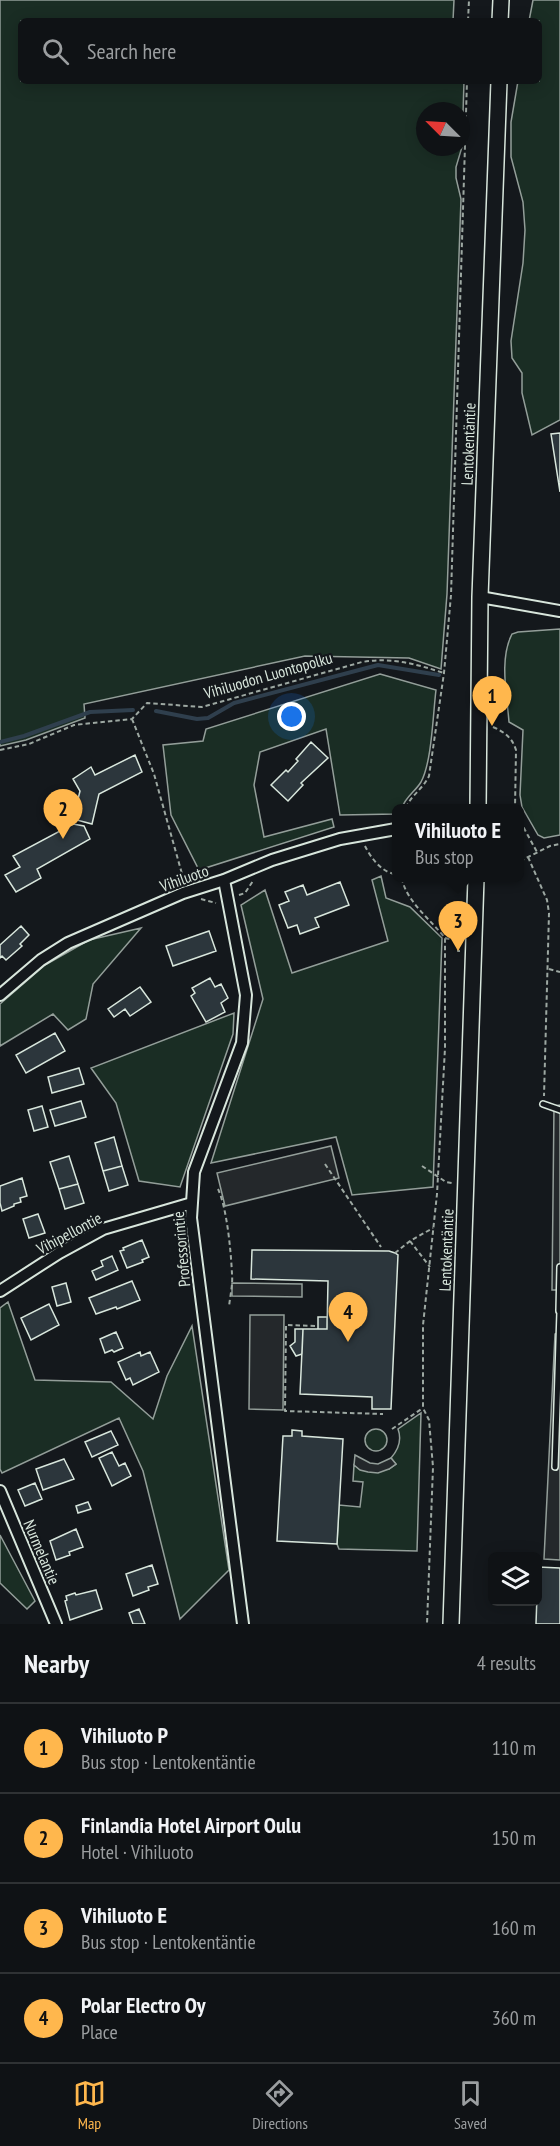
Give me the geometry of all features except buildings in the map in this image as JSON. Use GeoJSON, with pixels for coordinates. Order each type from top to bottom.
{"type":"FeatureCollection","features":[{"type":"Feature","properties":{"kind":"main road"},"geometry":{"type":"LineString","coordinates":[[501,0],[501,18]]}},
{"type":"Feature","properties":{"kind":"main road","name":"Lentokentäntie"},"geometry":{"type":"LineString","coordinates":[[478,804],[480,597],[499,84]]}},
{"type":"Feature","properties":{"kind":"main road","name":"Lentokentäntie"},"geometry":{"type":"LineString","coordinates":[[451,1624],[476,882]]}},
{"type":"Feature","properties":{"kind":"street"},"geometry":{"type":"LineString","coordinates":[[480,597],[560,611]]}},
{"type":"Feature","properties":{"kind":"street","name":"Vihiluoto"},"geometry":{"type":"LineString","coordinates":[[0,995],[41,960],[68,943],[183,893],[224,880],[272,860],[340,839],[392,830]]}},
{"type":"Feature","properties":{"kind":"street","name":"Professorintie"},"geometry":{"type":"LineString","coordinates":[[224,880],[246,996],[242,1043],[194,1172],[191,1218],[243,1624]]}},
{"type":"Feature","properties":{"kind":"street","name":"Vihipellontie"},"geometry":{"type":"LineString","coordinates":[[0,1291],[103,1228],[192,1203]]}},
{"type":"Feature","properties":{"kind":"street","name":"Nurmelantie"},"geometry":{"type":"LineString","coordinates":[[0,1491],[56,1624]]}},
{"type":"Feature","properties":{"kind":"lane"},"geometry":{"type":"LineString","coordinates":[[543,1104],[560,1110]]}},
{"type":"Feature","properties":{"kind":"lane"},"geometry":{"type":"LineString","coordinates":[[555,1467],[560,1267]]}},
{"type":"Feature","properties":{"kind":"path"},"geometry":{"type":"LineString","coordinates":[[468,18],[469,0]]}},
{"type":"Feature","properties":{"kind":"path"},"geometry":{"type":"LineString","coordinates":[[408,804],[412,797],[424,787],[429,776],[444,672],[451,583],[467,84]]}},
{"type":"Feature","properties":{"kind":"path","name":"Vihiluodon Luontopolku"},"geometry":{"type":"LineString","coordinates":[[0,750],[29,744],[74,725],[132,719],[147,703],[202,707],[370,660],[407,661],[444,672]]}},
{"type":"Feature","properties":{"kind":"path"},"geometry":{"type":"LineString","coordinates":[[132,719],[154,774],[184,881]]}},
{"type":"Feature","properties":{"kind":"path"},"geometry":{"type":"LineString","coordinates":[[478,726],[492,726],[504,732],[514,743],[516,750],[515,804]]}},
{"type":"Feature","properties":{"kind":"path"},"geometry":{"type":"LineString","coordinates":[[524,830],[537,852]]}},
{"type":"Feature","properties":{"kind":"path"},"geometry":{"type":"LineString","coordinates":[[524,859],[560,844]]}},
{"type":"Feature","properties":{"kind":"path"},"geometry":{"type":"LineString","coordinates":[[365,846],[371,859],[392,874]]}},
{"type":"Feature","properties":{"kind":"path"},"geometry":{"type":"LineString","coordinates":[[528,857],[547,900],[549,913],[543,1104]]}},
{"type":"Feature","properties":{"kind":"path"},"geometry":{"type":"LineString","coordinates":[[199,899],[216,903],[229,899],[245,892],[255,879]]}},
{"type":"Feature","properties":{"kind":"path"},"geometry":{"type":"LineString","coordinates":[[403,882],[409,897],[445,938],[459,941],[458,951],[473,952]]}},
{"type":"Feature","properties":{"kind":"path"},"geometry":{"type":"LineString","coordinates":[[427,1624],[433,1467],[429,1420],[423,1408],[423,1325],[438,1177],[445,1048],[445,938]]}},
{"type":"Feature","properties":{"kind":"path"},"geometry":{"type":"LineString","coordinates":[[549,969],[560,972]]}},
{"type":"Feature","properties":{"kind":"path"},"geometry":{"type":"LineString","coordinates":[[325,1164],[381,1247]]}},
{"type":"Feature","properties":{"kind":"path"},"geometry":{"type":"LineString","coordinates":[[422,1166],[446,1182],[467,1183]]}},
{"type":"Feature","properties":{"kind":"path"},"geometry":{"type":"LineString","coordinates":[[218,1189],[221,1196],[232,1275],[229,1307]]}},
{"type":"Feature","properties":{"kind":"path"},"geometry":{"type":"LineString","coordinates":[[396,1253],[410,1241],[434,1228]]}},
{"type":"Feature","properties":{"kind":"path"},"geometry":{"type":"LineString","coordinates":[[410,1241],[430,1267]]}},
{"type":"Feature","properties":{"kind":"path"},"geometry":{"type":"LineString","coordinates":[[315,1326],[286,1325],[285,1411],[383,1414]]}},
{"type":"Feature","properties":{"kind":"path"},"geometry":{"type":"LineString","coordinates":[[392,1429],[423,1408]]}},
{"type":"Feature","properties":{"kind":"green space"},"geometry":{"type":"Polygon","coordinates":[[[0,0],[454,0],[453,18],[18,18],[18,84],[464,84],[463,102],[416,102],[416,156],[459,156],[456,167],[461,199],[447,594],[441,669],[409,658],[305,656],[84,704],[85,718],[26,740],[0,746],[0,0]]]}},
{"type":"Feature","properties":{"kind":"green space"},"geometry":{"type":"Polygon","coordinates":[[[533,0],[560,0],[560,420],[532,435],[522,393],[522,373],[512,358],[511,341],[523,263],[525,230],[523,202],[511,157],[511,122],[517,84],[542,84],[542,18],[530,18],[533,0]]]}},
{"type":"Feature","properties":{"kind":"green space"},"geometry":{"type":"Polygon","coordinates":[[[560,629],[560,835],[544,838],[538,835],[524,810],[524,804],[522,804],[523,730],[509,722],[506,654],[512,634],[560,629]]]}},
{"type":"Feature","properties":{"kind":"green space"},"geometry":{"type":"Polygon","coordinates":[[[380,674],[436,690],[430,750],[425,773],[404,804],[392,804],[392,814],[340,815],[326,729],[260,752],[254,785],[264,837],[332,819],[334,827],[199,870],[171,815],[163,745],[203,741],[206,729],[380,674]]]}},
{"type":"Feature","properties":{"kind":"green space"},"geometry":{"type":"Polygon","coordinates":[[[381,876],[386,898],[410,907],[442,938],[433,1187],[352,1195],[336,1137],[211,1163],[263,999],[241,905],[265,890],[292,973],[388,941],[372,880],[381,876]]]}},
{"type":"Feature","properties":{"kind":"green space"},"geometry":{"type":"Polygon","coordinates":[[[141,928],[93,984],[86,1019],[68,1030],[53,1014],[0,1046],[0,1004],[45,965],[89,940],[141,928]]]}},
{"type":"Feature","properties":{"kind":"green space"},"geometry":{"type":"Polygon","coordinates":[[[234,1013],[233,1034],[180,1187],[139,1181],[116,1103],[91,1068],[234,1013]]]}},
{"type":"Feature","properties":{"kind":"green space"},"geometry":{"type":"Polygon","coordinates":[[[8,1302],[35,1380],[111,1382],[153,1419],[167,1376],[192,1326],[229,1570],[180,1619],[143,1471],[119,1418],[2,1473],[0,1469],[0,1308],[8,1302]]]}},
{"type":"Feature","properties":{"kind":"green space"},"geometry":{"type":"Polygon","coordinates":[[[421,1413],[417,1551],[339,1549],[337,1544],[339,1505],[360,1507],[363,1482],[353,1481],[354,1465],[361,1470],[389,1469],[396,1464],[391,1458],[399,1444],[398,1429],[421,1413]]]}},
{"type":"Feature","properties":{"kind":"green space"},"geometry":{"type":"Polygon","coordinates":[[[376,1429],[384,1432],[387,1440],[384,1448],[376,1451],[368,1448],[365,1440],[368,1432],[376,1429]]]}},
{"type":"Feature","properties":{"kind":"green space"},"geometry":{"type":"Polygon","coordinates":[[[0,1535],[35,1601],[27,1609],[0,1583],[0,1535]]]}},
{"type":"Feature","properties":{"kind":"shaded area"},"geometry":{"type":"Polygon","coordinates":[[[560,1105],[560,1290],[552,1290],[554,1106],[560,1105]]]}},
{"type":"Feature","properties":{"kind":"shaded area"},"geometry":{"type":"Polygon","coordinates":[[[331,1146],[339,1178],[225,1206],[217,1173],[331,1146]]]}},
{"type":"Feature","properties":{"kind":"shaded area"},"geometry":{"type":"Polygon","coordinates":[[[232,1283],[302,1284],[302,1297],[232,1296],[232,1283]]]}},
{"type":"Feature","properties":{"kind":"shaded area"},"geometry":{"type":"Polygon","coordinates":[[[250,1315],[284,1315],[283,1410],[249,1409],[250,1315]]]}},
{"type":"Feature","properties":{"kind":"shaded area"},"geometry":{"type":"Polygon","coordinates":[[[560,1332],[560,1560],[544,1559],[555,1334],[560,1332]]]}},
{"type":"Feature","properties":{"kind":"shaded area"},"geometry":{"type":"Polygon","coordinates":[[[355,1455],[370,1463],[378,1464],[391,1458],[396,1464],[378,1473],[368,1472],[354,1465],[355,1455]]]}},
{"type":"Feature","properties":{"kind":"waterway"},"geometry":{"type":"LineString","coordinates":[[156,711],[197,719],[208,718],[234,703],[378,665],[439,675]]}},
{"type":"Feature","properties":{"kind":"waterway"},"geometry":{"type":"LineString","coordinates":[[0,742],[24,736],[90,712],[133,710]]}},
{"type":"Feature","properties":{"kind":"place","name":"Vihiluoto P"},"geometry":{"type":"Point","coordinates":[492,726]}},
{"type":"Feature","properties":{"kind":"place","name":"Finlandia Hotel Airport Oulu"},"geometry":{"type":"Point","coordinates":[63,839]}},
{"type":"Feature","properties":{"kind":"place","name":"Vihiluoto E"},"geometry":{"type":"Point","coordinates":[458,951]}},
{"type":"Feature","properties":{"kind":"place","name":"Polar Electro Oy"},"geometry":{"type":"Point","coordinates":[348,1342]}}]}
